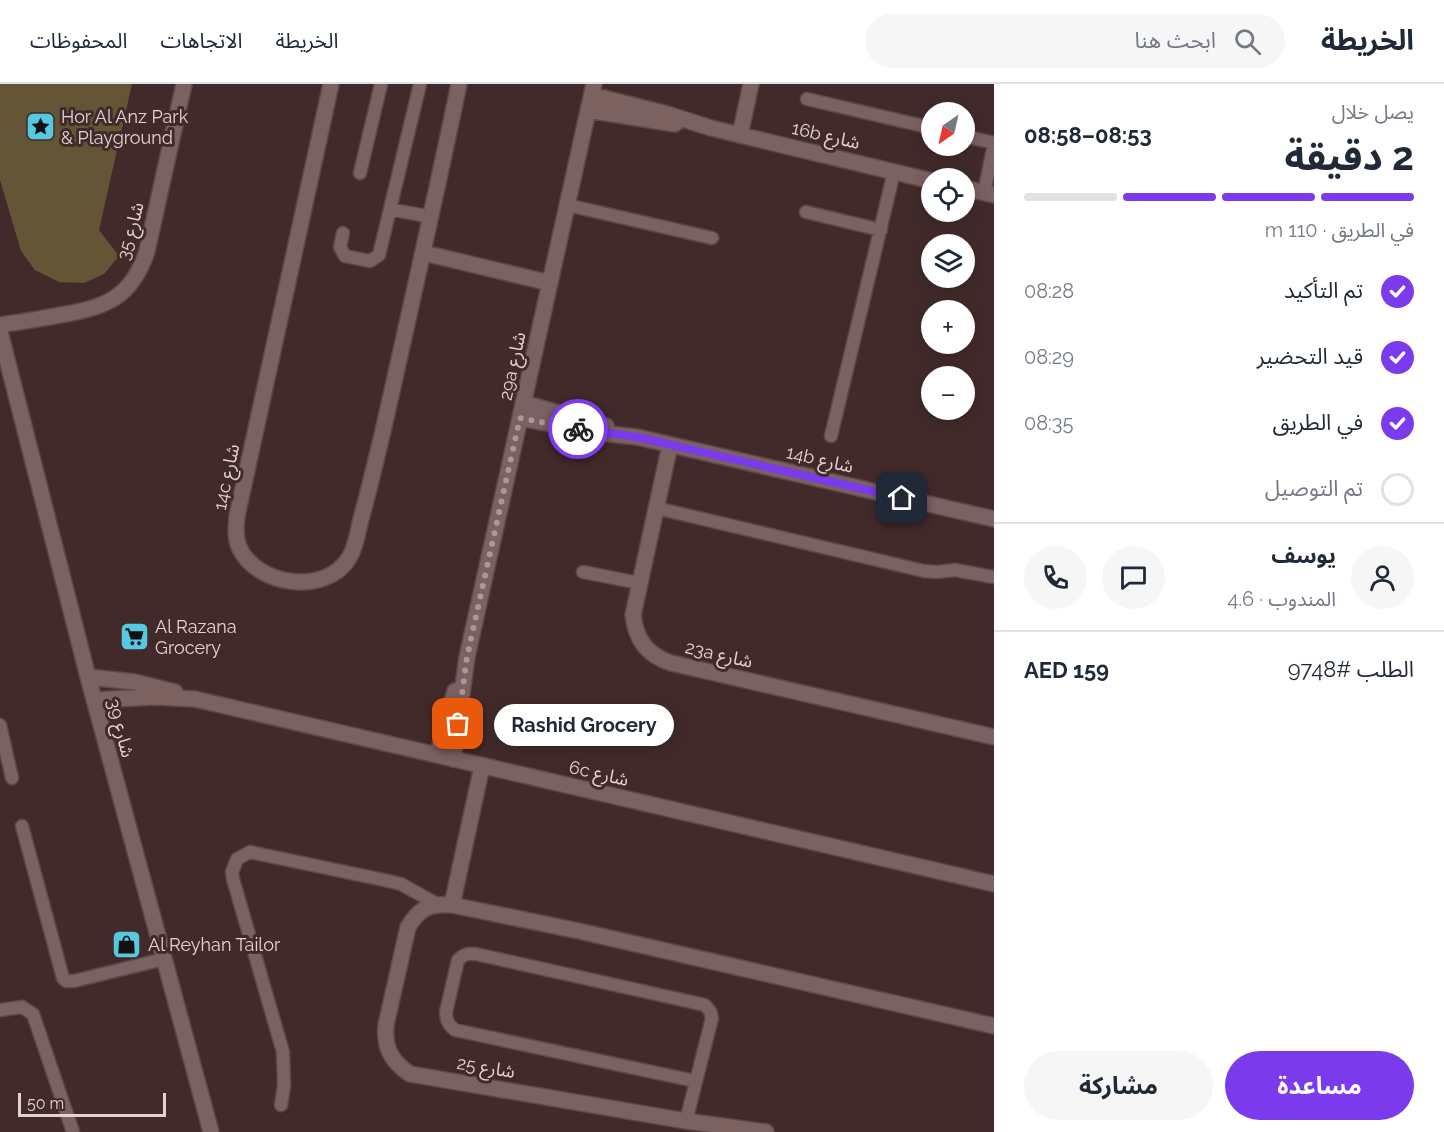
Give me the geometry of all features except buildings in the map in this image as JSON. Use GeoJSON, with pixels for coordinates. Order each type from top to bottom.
{"type":"FeatureCollection","features":[{"type":"Feature","properties":{"kind":"street","name":"شارع 35"},"geometry":{"type":"LineString","coordinates":[[0,325],[100,307],[117,298],[131,285],[141,268],[147,251],[184,84]]}},
{"type":"Feature","properties":{"kind":"street","name":"14c شارع"},"geometry":{"type":"LineString","coordinates":[[331,84],[237,516],[236,532],[239,547],[247,560],[259,571],[298,582],[314,582],[329,578],[342,569],[351,556],[375,466],[424,253],[459,84]]}},
{"type":"Feature","properties":{"kind":"street"},"geometry":{"type":"LineString","coordinates":[[740,135],[751,84]]}},
{"type":"Feature","properties":{"kind":"street","name":"16b شارع"},"geometry":{"type":"LineString","coordinates":[[593,89],[711,128],[921,178]]}},
{"type":"Feature","properties":{"kind":"street","name":"29a شارع"},"geometry":{"type":"LineString","coordinates":[[453,759],[467,657],[593,89]]}},
{"type":"Feature","properties":{"kind":"street","name":"16b شارع"},"geometry":{"type":"LineString","coordinates":[[588,110],[711,128]]}},
{"type":"Feature","properties":{"kind":"street"},"geometry":{"type":"LineString","coordinates":[[424,253],[550,283]]}},
{"type":"Feature","properties":{"kind":"street","name":"شارع 39"},"geometry":{"type":"LineString","coordinates":[[0,332],[6,383],[211,1132]]}},
{"type":"Feature","properties":{"kind":"street","name":"14b شارع"},"geometry":{"type":"LineString","coordinates":[[523,403],[594,422],[637,437],[994,519]]}},
{"type":"Feature","properties":{"kind":"street","name":"14b شارع"},"geometry":{"type":"LineString","coordinates":[[520,418],[592,432],[637,437]]}},
{"type":"Feature","properties":{"kind":"street","name":"23a شارع"},"geometry":{"type":"LineString","coordinates":[[670,445],[633,615],[634,628],[639,641],[648,651],[658,659],[671,663],[994,737]]}},
{"type":"Feature","properties":{"kind":"street","name":"29a شارع"},"geometry":{"type":"LineString","coordinates":[[437,756],[467,657]]}},
{"type":"Feature","properties":{"kind":"street","name":"6c شارع"},"geometry":{"type":"LineString","coordinates":[[88,677],[135,682],[195,699],[437,756],[994,884]]}},
{"type":"Feature","properties":{"kind":"street","name":"6c شارع"},"geometry":{"type":"LineString","coordinates":[[94,700],[136,697],[195,699]]}},
{"type":"Feature","properties":{"kind":"street"},"geometry":{"type":"LineString","coordinates":[[482,766],[444,904],[579,931],[994,1026]]}},
{"type":"Feature","properties":{"kind":"street","name":"شارع 25"},"geometry":{"type":"LineString","coordinates":[[444,904],[425,908],[415,916],[404,940],[385,1033],[389,1054],[398,1066],[410,1074],[424,1077],[685,1127],[766,1132]]}},
{"type":"Feature","properties":{"kind":"lane"},"geometry":{"type":"LineString","coordinates":[[360,173],[381,84]]}},
{"type":"Feature","properties":{"kind":"lane"},"geometry":{"type":"LineString","coordinates":[[343,233],[340,248],[345,256],[367,261],[374,260],[379,255],[420,84]]}},
{"type":"Feature","properties":{"kind":"lane"},"geometry":{"type":"LineString","coordinates":[[807,99],[921,125]]}},
{"type":"Feature","properties":{"kind":"lane"},"geometry":{"type":"LineString","coordinates":[[975,139],[994,144],[989,194]]}},
{"type":"Feature","properties":{"kind":"lane"},"geometry":{"type":"LineString","coordinates":[[831,436],[894,172]]}},
{"type":"Feature","properties":{"kind":"lane"},"geometry":{"type":"LineString","coordinates":[[567,206],[712,238]]}},
{"type":"Feature","properties":{"kind":"lane"},"geometry":{"type":"LineString","coordinates":[[390,209],[431,217]]}},
{"type":"Feature","properties":{"kind":"lane"},"geometry":{"type":"LineString","coordinates":[[806,212],[880,231]]}},
{"type":"Feature","properties":{"kind":"lane"},"geometry":{"type":"LineString","coordinates":[[656,508],[924,571],[955,570],[994,577]]}},
{"type":"Feature","properties":{"kind":"lane"},"geometry":{"type":"LineString","coordinates":[[583,572],[639,583]]}},
{"type":"Feature","properties":{"kind":"lane"},"geometry":{"type":"LineString","coordinates":[[0,725],[12,778]]}},
{"type":"Feature","properties":{"kind":"lane"},"geometry":{"type":"LineString","coordinates":[[22,826],[61,974],[66,981],[74,981],[164,958]]}},
{"type":"Feature","properties":{"kind":"lane"},"geometry":{"type":"LineString","coordinates":[[281,1105],[284,1086],[283,1052],[233,879],[232,872],[237,859],[250,852],[384,880],[400,884],[444,904]]}},
{"type":"Feature","properties":{"kind":"lane"},"geometry":{"type":"LineString","coordinates":[[685,1127],[712,1018],[705,1005],[470,953],[458,960],[446,1012],[449,1026],[455,1030],[695,1081]]}},
{"type":"Feature","properties":{"kind":"lane"},"geometry":{"type":"LineString","coordinates":[[0,1010],[22,1007],[33,1014],[73,1132]]}},
{"type":"Feature","properties":{"kind":"shaded area"},"geometry":{"type":"Polygon","coordinates":[[[0,84],[132,84],[99,230],[119,256],[104,274],[84,283],[59,282],[35,270],[21,251],[0,180],[0,84]]]}},
{"type":"Feature","properties":{"kind":"way so far"},"geometry":{"type":"LineString","coordinates":[[458,724],[467,657],[520,418],[578,429]]}},
{"type":"Feature","properties":{"kind":"place","name":"Hor Al Anz Park & Playground"},"geometry":{"type":"Point","coordinates":[40,126]}},
{"type":"Feature","properties":{"kind":"place","name":"Al Razana Grocery"},"geometry":{"type":"Point","coordinates":[134,636]}},
{"type":"Feature","properties":{"kind":"place","name":"Rashid Grocery"},"geometry":{"type":"Point","coordinates":[458,724]}},
{"type":"Feature","properties":{"kind":"place","name":"Al Reyhan Tailor"},"geometry":{"type":"Point","coordinates":[127,944]}},
{"type":"Feature","properties":{"kind":"route"},"geometry":{"type":"LineString","coordinates":[[578,429],[637,437],[902,498]]}}]}
